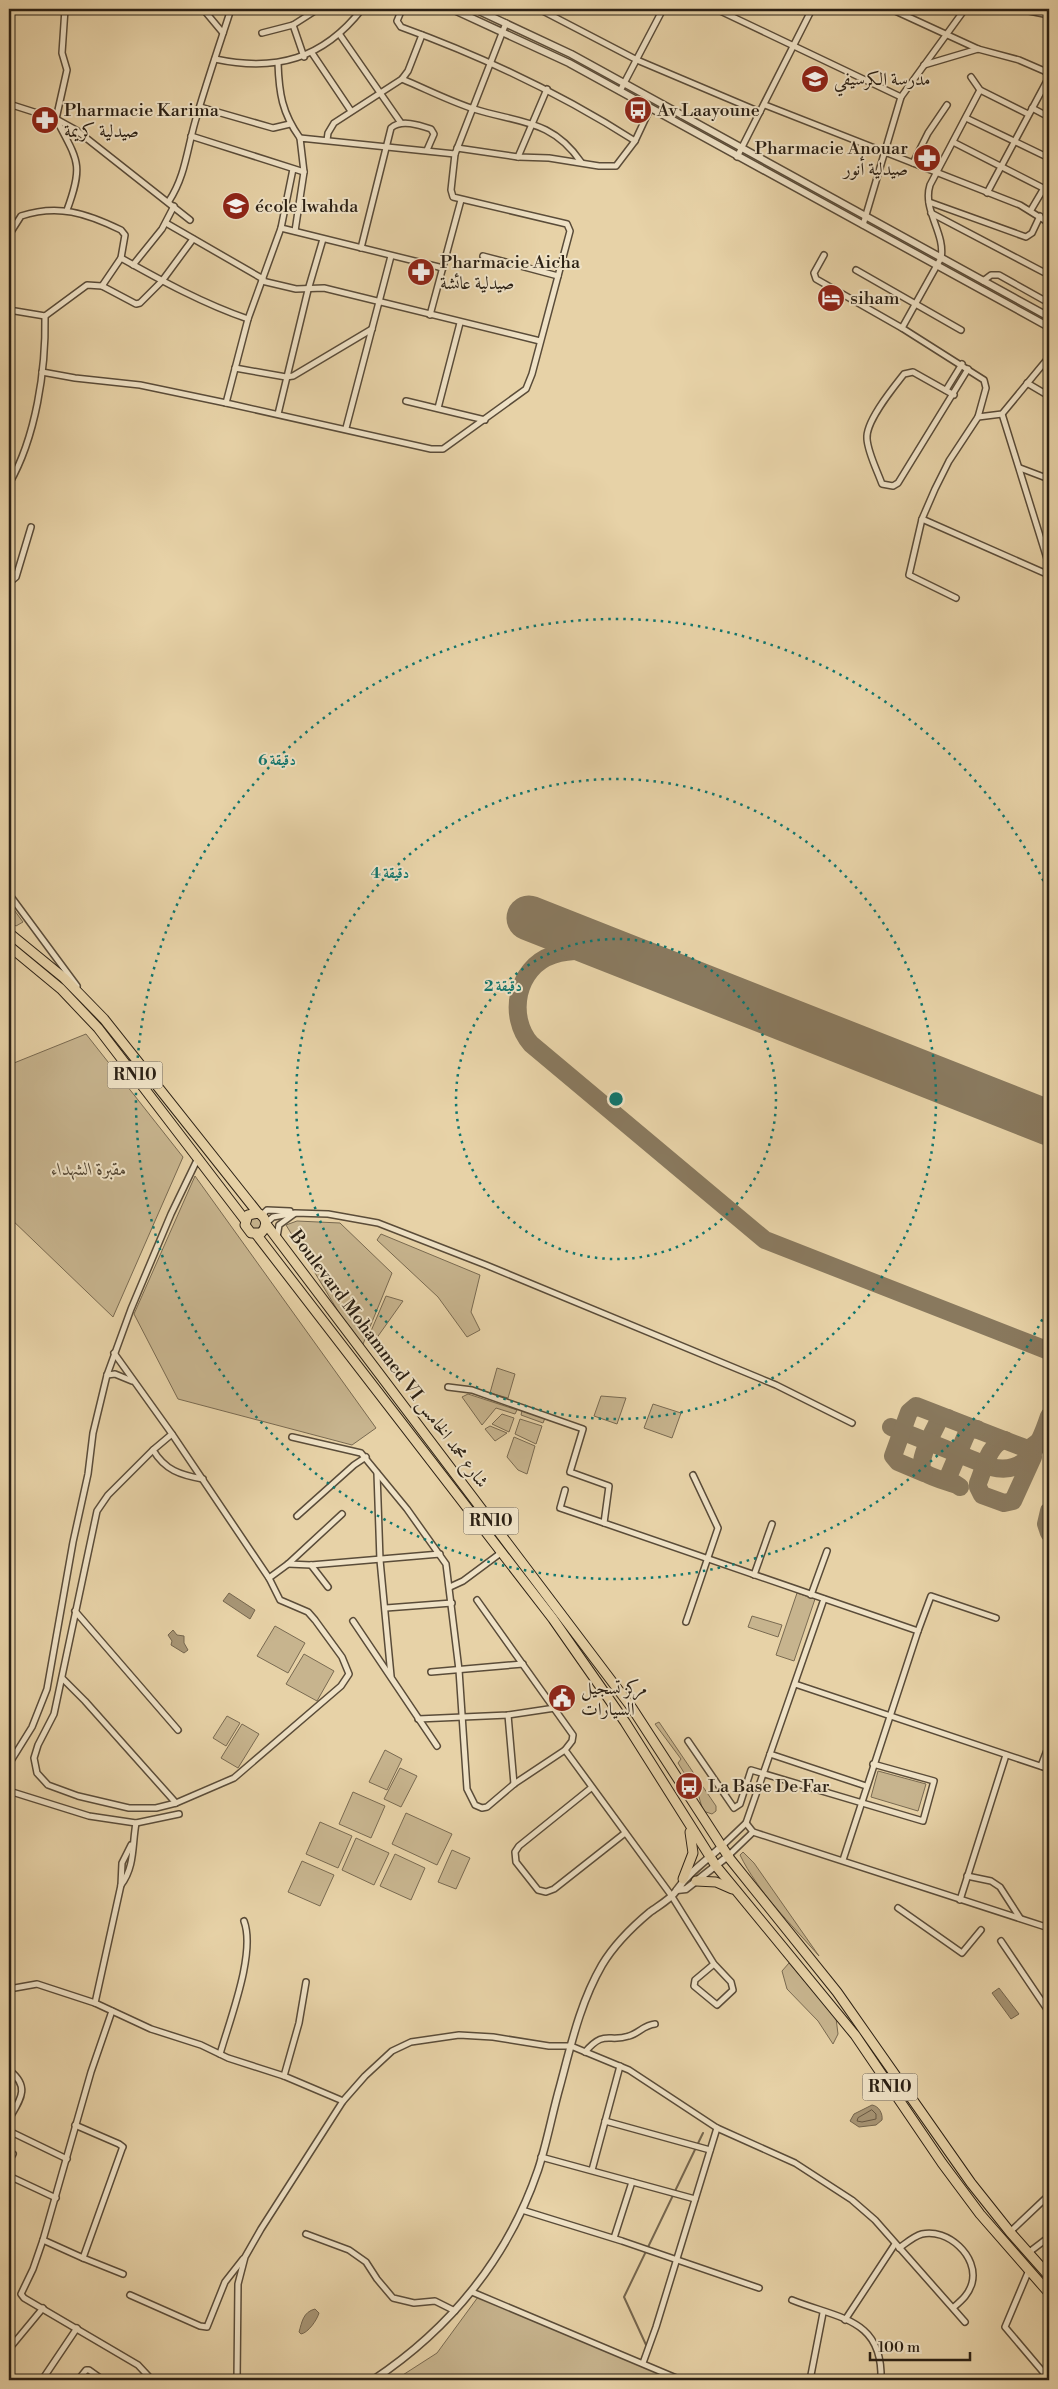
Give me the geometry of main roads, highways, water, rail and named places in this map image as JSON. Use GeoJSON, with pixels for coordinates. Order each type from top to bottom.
{"type":"FeatureCollection","features":[{"type":"Feature","properties":{"kind":"main road","name":"Boulevard Mohammed VI شارع محمد الخامس"},"geometry":{"type":"LineString","coordinates":[[9,933],[44,961],[87,1000],[263,1219],[632,1708],[728,1856],[760,1900],[836,1992],[989,2207]]}},
{"type":"Feature","properties":{"kind":"main road","name":"RN10"},"geometry":{"type":"LineString","coordinates":[[9,946],[61,989],[98,1028],[245,1220],[247,1230],[256,1234]]}},
{"type":"Feature","properties":{"kind":"main road"},"geometry":{"type":"LineString","coordinates":[[245,1220],[248,1215],[263,1219],[264,1229],[256,1234]]}},
{"type":"Feature","properties":{"kind":"main road","name":"Boulevard Mohammed VI شارع محمد الخامس"},"geometry":{"type":"LineString","coordinates":[[256,1234],[558,1626],[625,1722],[709,1857],[734,1891]]}},
{"type":"Feature","properties":{"kind":"main road"},"geometry":{"type":"LineString","coordinates":[[683,1880],[693,1853],[690,1827]]}},
{"type":"Feature","properties":{"kind":"main road"},"geometry":{"type":"LineString","coordinates":[[696,1881],[716,1882],[734,1891]]}},
{"type":"Feature","properties":{"kind":"main road","name":"RN10"},"geometry":{"type":"LineString","coordinates":[[734,1891],[855,2035],[942,2163],[980,2214],[1049,2293]]}},
{"type":"Feature","properties":{"kind":"main road","name":"RN10"},"geometry":{"type":"LineString","coordinates":[[989,2207],[1049,2276]]}},
{"type":"Feature","properties":{"kind":"main road"},"geometry":{"type":"LineString","coordinates":[[980,2214],[989,2207]]}},
{"type":"Feature","properties":{"kind":"water"},"geometry":{"type":"Polygon","coordinates":[[[229,1593],[255,1610],[250,1619],[223,1601],[229,1593]]]}},
{"type":"Feature","properties":{"kind":"water"},"geometry":{"type":"Polygon","coordinates":[[[173,1630],[177,1635],[184,1636],[184,1643],[188,1650],[184,1653],[171,1645],[172,1641],[168,1635],[173,1630]]]}},
{"type":"Feature","properties":{"kind":"water"},"geometry":{"type":"Polygon","coordinates":[[[999,1988],[1019,2014],[1011,2019],[992,1993],[999,1988]]]}},
{"type":"Feature","properties":{"kind":"water"},"geometry":{"type":"Polygon","coordinates":[[[872,2105],[879,2109],[882,2115],[882,2120],[876,2125],[859,2127],[850,2121],[854,2114],[872,2105]]]}},
{"type":"Feature","properties":{"kind":"water"},"geometry":{"type":"Polygon","coordinates":[[[315,2309],[319,2313],[316,2319],[309,2329],[301,2334],[299,2332],[304,2318],[308,2312],[315,2309]]]}},
{"type":"Feature","properties":{"kind":"waterway"},"geometry":{"type":"LineString","coordinates":[[647,2347],[624,2297],[703,2133]]}},
{"type":"Feature","properties":{"kind":"waterway"},"geometry":{"type":"LineString","coordinates":[[659,2373],[662,2380]]}},
{"type":"Feature","properties":{"kind":"place","name":"مدرسة الكرسيفي"},"geometry":{"type":"Point","coordinates":[815,79]}},
{"type":"Feature","properties":{"kind":"place","name":"Av Laayoune"},"geometry":{"type":"Point","coordinates":[638,110]}},
{"type":"Feature","properties":{"kind":"place","name":"Pharmacie Karima صيدلية كريمة"},"geometry":{"type":"Point","coordinates":[45,120]}},
{"type":"Feature","properties":{"kind":"place","name":"Pharmacie Anouar صيدلية أنور"},"geometry":{"type":"Point","coordinates":[927,158]}},
{"type":"Feature","properties":{"kind":"place","name":"école lwahda"},"geometry":{"type":"Point","coordinates":[236,206]}},
{"type":"Feature","properties":{"kind":"place","name":"Pharmacie Aicha صيدلية عائشة"},"geometry":{"type":"Point","coordinates":[421,272]}},
{"type":"Feature","properties":{"kind":"place","name":"siham"},"geometry":{"type":"Point","coordinates":[831,298]}},
{"type":"Feature","properties":{"kind":"place","name":"مركز تسجيل السيارات"},"geometry":{"type":"Point","coordinates":[562,1698]}},
{"type":"Feature","properties":{"kind":"place","name":"La Base De Far"},"geometry":{"type":"Point","coordinates":[689,1786]}},
{"type":"Feature","properties":{"kind":"park label","name":"مقبرة الشهداء"},"geometry":{"type":"Point","coordinates":[89,1169]}}]}
